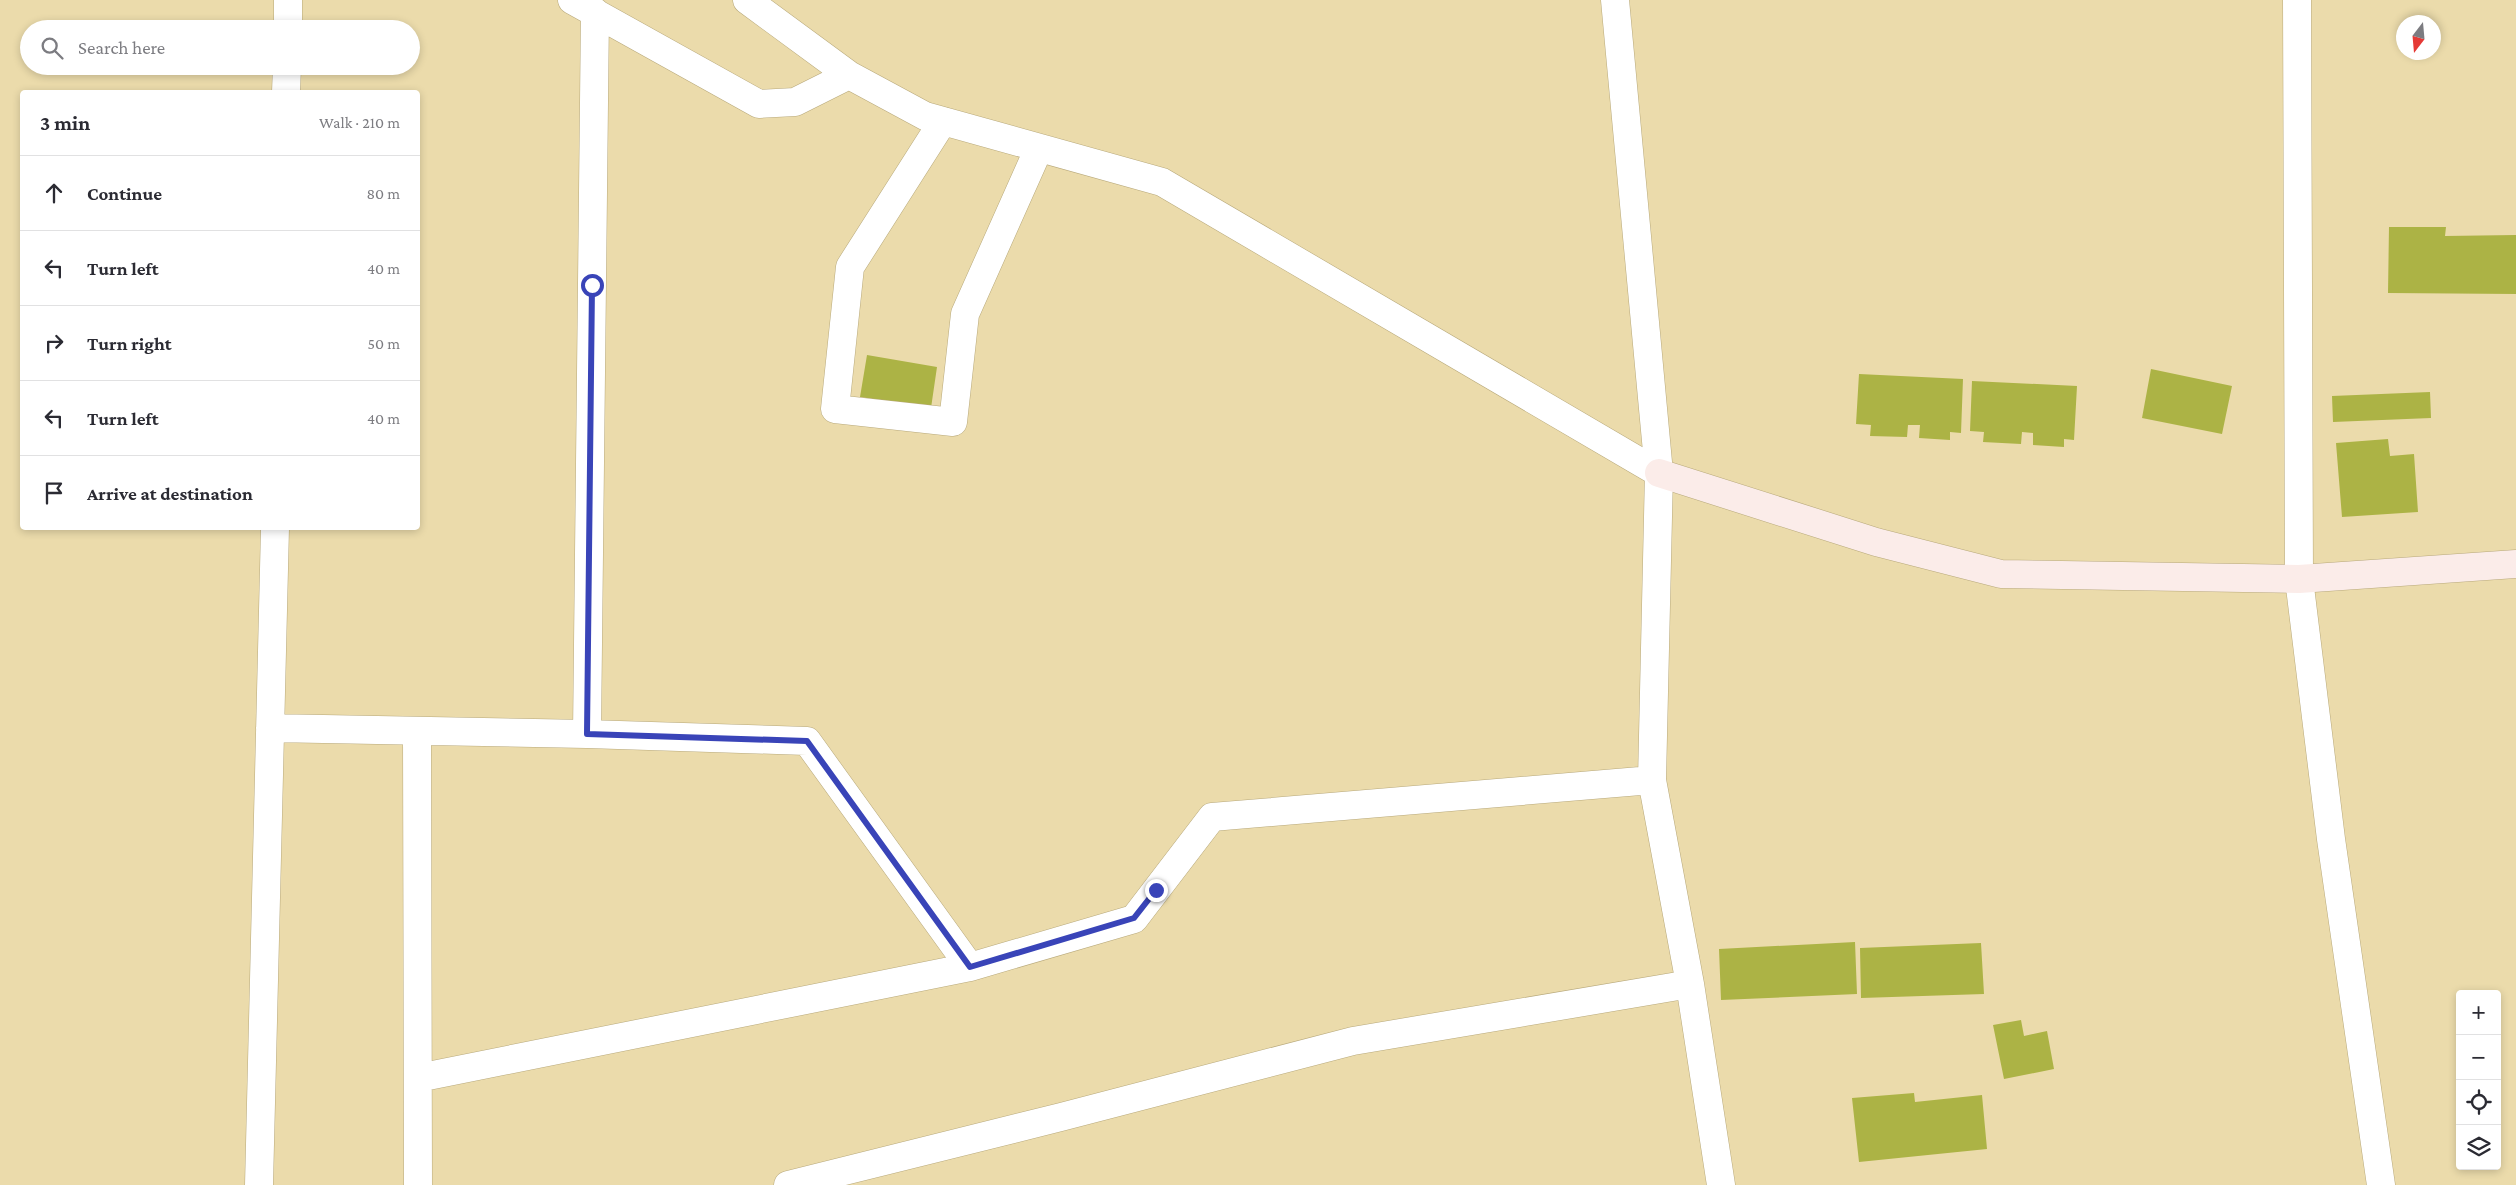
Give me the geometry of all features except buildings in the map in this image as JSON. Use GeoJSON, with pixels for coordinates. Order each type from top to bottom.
{"type":"FeatureCollection","features":[{"type":"Feature","properties":{"kind":"street"},"geometry":{"type":"LineString","coordinates":[[288,0],[288,20]]}},
{"type":"Feature","properties":{"kind":"street"},"geometry":{"type":"LineString","coordinates":[[747,0],[849,75],[924,116],[1162,182],[1659,473],[1876,542],[2001,574],[2299,579],[2516,564]]}},
{"type":"Feature","properties":{"kind":"street"},"geometry":{"type":"LineString","coordinates":[[1616,0],[1659,473],[1652,780],[1690,984],[1721,1185]]}},
{"type":"Feature","properties":{"kind":"street"},"geometry":{"type":"LineString","coordinates":[[2298,0],[2299,579],[2331,839],[2381,1185]]}},
{"type":"Feature","properties":{"kind":"street"},"geometry":{"type":"LineString","coordinates":[[587,734],[584,6],[758,104],[795,102],[849,75]]}},
{"type":"Feature","properties":{"kind":"street"},"geometry":{"type":"LineString","coordinates":[[286,90],[287,75]]}},
{"type":"Feature","properties":{"kind":"street"},"geometry":{"type":"LineString","coordinates":[[943,121],[850,267],[835,409],[953,422],[965,314],[1039,148]]}},
{"type":"Feature","properties":{"kind":"street"},"geometry":{"type":"LineString","coordinates":[[259,1185],[275,530]]}},
{"type":"Feature","properties":{"kind":"street"},"geometry":{"type":"LineString","coordinates":[[270,728],[587,734],[807,741],[970,967]]}},
{"type":"Feature","properties":{"kind":"street"},"geometry":{"type":"LineString","coordinates":[[417,731],[418,1185]]}},
{"type":"Feature","properties":{"kind":"street"},"geometry":{"type":"LineString","coordinates":[[418,1078],[970,967],[1134,918],[1212,817],[1652,780]]}},
{"type":"Feature","properties":{"kind":"street"},"geometry":{"type":"LineString","coordinates":[[788,1185],[1353,1041],[1690,984]]}},
{"type":"Feature","properties":{"kind":"route"},"geometry":{"type":"LineString","coordinates":[[592,285],[587,734],[807,741],[970,967],[1134,918],[1156,890]]}}]}
